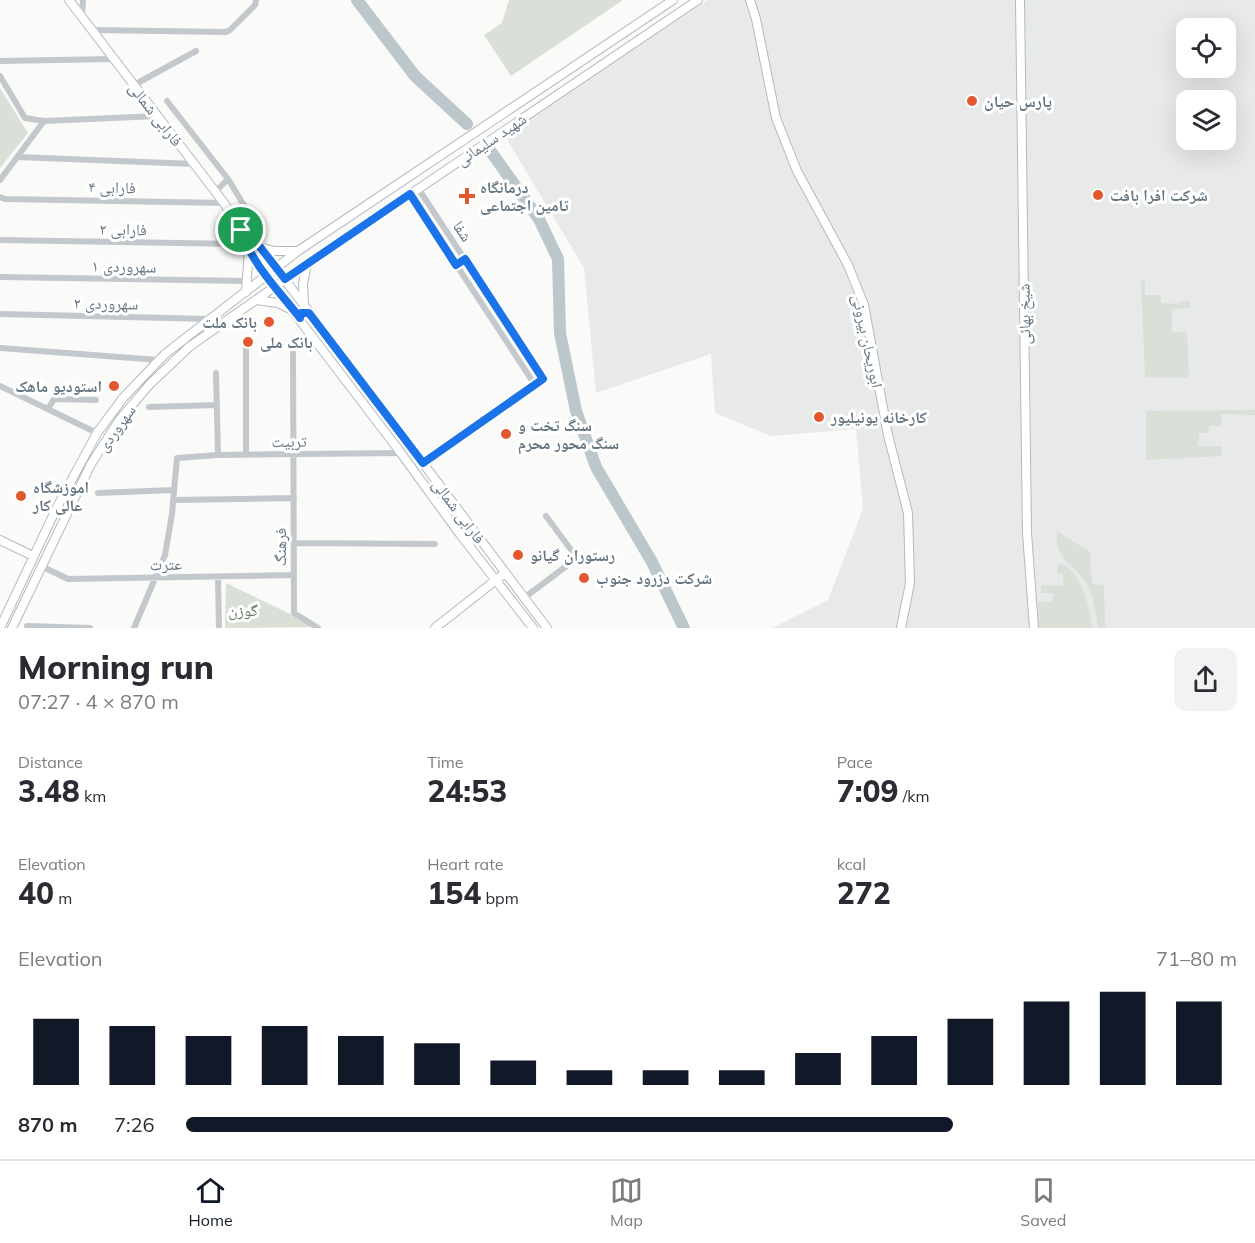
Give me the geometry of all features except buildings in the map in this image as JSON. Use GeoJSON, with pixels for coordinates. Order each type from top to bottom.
{"type":"FeatureCollection","features":[{"type":"Feature","properties":{"kind":"street","name":"فارابی شمالی"},"geometry":{"type":"LineString","coordinates":[[69,0],[224,203],[241,230],[247,246],[267,276],[533,628]]}},
{"type":"Feature","properties":{"kind":"street"},"geometry":{"type":"LineString","coordinates":[[82,17],[83,0]]}},
{"type":"Feature","properties":{"kind":"street"},"geometry":{"type":"LineString","coordinates":[[92,30],[225,32],[230,30],[255,5],[256,0]]}},
{"type":"Feature","properties":{"kind":"street","name":"شهید سلیمانی"},"geometry":{"type":"LineString","coordinates":[[267,276],[298,251],[673,0]]}},
{"type":"Feature","properties":{"kind":"street","name":"شهید سلیمانی"},"geometry":{"type":"LineString","coordinates":[[285,279],[698,0]]}},
{"type":"Feature","properties":{"kind":"street","name":"ابوریحان بیرونی"},"geometry":{"type":"LineString","coordinates":[[750,0],[776,118],[797,171],[848,265],[864,305],[888,435],[908,513],[910,583],[901,628]]}},
{"type":"Feature","properties":{"kind":"street","name":"شیخ بهائی"},"geometry":{"type":"LineString","coordinates":[[1020,0],[1027,533],[1034,628]]}},
{"type":"Feature","properties":{"kind":"street"},"geometry":{"type":"LineString","coordinates":[[134,86],[196,51]]}},
{"type":"Feature","properties":{"kind":"street"},"geometry":{"type":"LineString","coordinates":[[0,61],[113,59]]}},
{"type":"Feature","properties":{"kind":"street"},"geometry":{"type":"LineString","coordinates":[[0,76],[25,118],[44,121],[157,116]]}},
{"type":"Feature","properties":{"kind":"street"},"geometry":{"type":"LineString","coordinates":[[167,102],[228,179],[248,212]]}},
{"type":"Feature","properties":{"kind":"street"},"geometry":{"type":"LineString","coordinates":[[0,180],[44,121]]}},
{"type":"Feature","properties":{"kind":"street"},"geometry":{"type":"LineString","coordinates":[[17,157],[194,164]]}},
{"type":"Feature","properties":{"kind":"street"},"geometry":{"type":"LineString","coordinates":[[215,192],[228,179]]}},
{"type":"Feature","properties":{"kind":"street","name":"شفا"},"geometry":{"type":"LineString","coordinates":[[410,194],[535,385],[543,379],[418,188]]}},
{"type":"Feature","properties":{"kind":"street","name":"فارابی ۴"},"geometry":{"type":"LineString","coordinates":[[0,197],[5,199],[224,203]]}},
{"type":"Feature","properties":{"kind":"street"},"geometry":{"type":"LineString","coordinates":[[418,207],[427,201]]}},
{"type":"Feature","properties":{"kind":"street","name":"فارابی شمالی"},"geometry":{"type":"LineString","coordinates":[[241,230],[260,247],[285,279],[547,628]]}},
{"type":"Feature","properties":{"kind":"street","name":"فارابی ۲"},"geometry":{"type":"LineString","coordinates":[[0,240],[247,246]]}},
{"type":"Feature","properties":{"kind":"street"},"geometry":{"type":"LineString","coordinates":[[246,292],[247,246]]}},
{"type":"Feature","properties":{"kind":"street"},"geometry":{"type":"LineString","coordinates":[[260,247],[274,251],[298,251]]}},
{"type":"Feature","properties":{"kind":"street"},"geometry":{"type":"LineString","coordinates":[[456,265],[465,259]]}},
{"type":"Feature","properties":{"kind":"street"},"geometry":{"type":"LineString","coordinates":[[256,300],[278,303],[297,315],[307,309],[303,284],[307,264]]}},
{"type":"Feature","properties":{"kind":"street","name":"سهروردی"},"geometry":{"type":"LineString","coordinates":[[0,627],[3,615],[75,472],[97,433],[123,398],[159,360],[267,276]]}},
{"type":"Feature","properties":{"kind":"street","name":"سهروردی ۱"},"geometry":{"type":"LineString","coordinates":[[0,277],[248,281]]}},
{"type":"Feature","properties":{"kind":"street","name":"سهروردی"},"geometry":{"type":"LineString","coordinates":[[12,628],[91,464],[120,419],[150,384],[189,347],[285,279]]}},
{"type":"Feature","properties":{"kind":"street","name":"سهروردی ۲"},"geometry":{"type":"LineString","coordinates":[[0,315],[211,319]]}},
{"type":"Feature","properties":{"kind":"street"},"geometry":{"type":"LineString","coordinates":[[246,345],[246,455]]}},
{"type":"Feature","properties":{"kind":"street"},"geometry":{"type":"LineString","coordinates":[[0,348],[159,360]]}},
{"type":"Feature","properties":{"kind":"street","name":"فرهنگ"},"geometry":{"type":"LineString","coordinates":[[293,352],[294,613],[318,628]]}},
{"type":"Feature","properties":{"kind":"street"},"geometry":{"type":"LineString","coordinates":[[216,373],[218,455]]}},
{"type":"Feature","properties":{"kind":"street"},"geometry":{"type":"LineString","coordinates":[[423,463],[535,385]]}},
{"type":"Feature","properties":{"kind":"street"},"geometry":{"type":"LineString","coordinates":[[0,386],[97,433]]}},
{"type":"Feature","properties":{"kind":"street"},"geometry":{"type":"LineString","coordinates":[[48,409],[54,399],[96,400]]}},
{"type":"Feature","properties":{"kind":"street"},"geometry":{"type":"LineString","coordinates":[[149,407],[217,405]]}},
{"type":"Feature","properties":{"kind":"street","name":"تربیت"},"geometry":{"type":"LineString","coordinates":[[174,490],[177,458],[218,455],[401,453]]}},
{"type":"Feature","properties":{"kind":"street"},"geometry":{"type":"LineString","coordinates":[[98,493],[174,490],[165,555],[134,628]]}},
{"type":"Feature","properties":{"kind":"street"},"geometry":{"type":"LineString","coordinates":[[174,500],[294,498]]}},
{"type":"Feature","properties":{"kind":"street"},"geometry":{"type":"LineString","coordinates":[[524,598],[577,558],[546,516]]}},
{"type":"Feature","properties":{"kind":"street"},"geometry":{"type":"LineString","coordinates":[[0,540],[33,556]]}},
{"type":"Feature","properties":{"kind":"street"},"geometry":{"type":"LineString","coordinates":[[293,543],[435,544]]}},
{"type":"Feature","properties":{"kind":"street","name":"عترت"},"geometry":{"type":"LineString","coordinates":[[41,566],[68,579],[293,575]]}},
{"type":"Feature","properties":{"kind":"street"},"geometry":{"type":"LineString","coordinates":[[435,628],[505,573]]}},
{"type":"Feature","properties":{"kind":"street"},"geometry":{"type":"LineString","coordinates":[[218,577],[219,628]]}},
{"type":"Feature","properties":{"kind":"street"},"geometry":{"type":"LineString","coordinates":[[27,626],[90,628]]}},
{"type":"Feature","properties":{"kind":"shaded area"},"geometry":{"type":"Polygon","coordinates":[[[708,0],[1255,0],[1255,628],[772,628],[828,600],[863,509],[856,429],[771,436],[715,413],[711,354],[596,393],[584,268],[505,136],[708,0]]]}},
{"type":"Feature","properties":{"kind":"green space"},"geometry":{"type":"Polygon","coordinates":[[[509,0],[623,0],[511,76],[484,35],[502,23],[509,0]]]}},
{"type":"Feature","properties":{"kind":"green space"},"geometry":{"type":"Polygon","coordinates":[[[0,88],[28,133],[0,168],[0,88]]]}},
{"type":"Feature","properties":{"kind":"green space"},"geometry":{"type":"Polygon","coordinates":[[[1145,279],[1145,295],[1161,295],[1161,303],[1180,304],[1180,301],[1190,301],[1190,308],[1172,309],[1172,332],[1187,332],[1189,378],[1145,377],[1141,280],[1145,279]]]}},
{"type":"Feature","properties":{"kind":"green space"},"geometry":{"type":"Polygon","coordinates":[[[1255,410],[1255,415],[1222,414],[1221,426],[1209,426],[1208,433],[1199,433],[1198,446],[1222,446],[1221,456],[1146,460],[1146,411],[1255,410]]]}},
{"type":"Feature","properties":{"kind":"green space"},"geometry":{"type":"Polygon","coordinates":[[[1057,531],[1090,552],[1092,584],[1104,585],[1105,628],[1098,628],[1088,586],[1058,549],[1057,531]]]}},
{"type":"Feature","properties":{"kind":"green space"},"geometry":{"type":"Polygon","coordinates":[[[1062,564],[1075,575],[1080,583],[1093,628],[1039,628],[1038,602],[1052,602],[1053,593],[1041,593],[1041,585],[1063,586],[1063,574],[1057,573],[1058,565],[1062,564]]]}},
{"type":"Feature","properties":{"kind":"green space","name":"گوزن"},"geometry":{"type":"Polygon","coordinates":[[[226,583],[317,627],[225,628],[226,583]]]}},
{"type":"Feature","properties":{"kind":"waterway"},"geometry":{"type":"LineString","coordinates":[[357,0],[415,76],[467,124]]}},
{"type":"Feature","properties":{"kind":"waterway"},"geometry":{"type":"LineString","coordinates":[[489,149],[539,219],[558,259],[560,333],[576,411],[596,467],[652,562],[684,628]]}},
{"type":"Feature","properties":{"kind":"place","name":"پارس حیان"},"geometry":{"type":"Point","coordinates":[972,101]}},
{"type":"Feature","properties":{"kind":"place","name":"شرکت افرا بافت"},"geometry":{"type":"Point","coordinates":[1098,195]}},
{"type":"Feature","properties":{"kind":"place","name":"درمانگاه تامین اجتماعی"},"geometry":{"type":"Point","coordinates":[467,196]}},
{"type":"Feature","properties":{"kind":"place","name":"بانک ملت"},"geometry":{"type":"Point","coordinates":[269,322]}},
{"type":"Feature","properties":{"kind":"place","name":"بانک ملی"},"geometry":{"type":"Point","coordinates":[248,342]}},
{"type":"Feature","properties":{"kind":"place","name":"استودیو ماهک"},"geometry":{"type":"Point","coordinates":[114,386]}},
{"type":"Feature","properties":{"kind":"place","name":"کارخانه یونیلیور"},"geometry":{"type":"Point","coordinates":[819,417]}},
{"type":"Feature","properties":{"kind":"place","name":"سنگ تخت و سنگ محور محرم"},"geometry":{"type":"Point","coordinates":[506,434]}},
{"type":"Feature","properties":{"kind":"place","name":"اموزشگاه عالی کار"},"geometry":{"type":"Point","coordinates":[21,496]}},
{"type":"Feature","properties":{"kind":"place","name":"رستوران گیانو"},"geometry":{"type":"Point","coordinates":[518,555]}},
{"type":"Feature","properties":{"kind":"place","name":"شرکت دزرود جنوب"},"geometry":{"type":"Point","coordinates":[584,578]}},
{"type":"Feature","properties":{"kind":"route"},"geometry":{"type":"LineString","coordinates":[[410,194],[456,265],[465,259],[543,379],[423,463],[309,313],[301,313],[300,318],[295,312],[245,243],[241,230],[260,247],[285,279],[410,194]]}}]}
